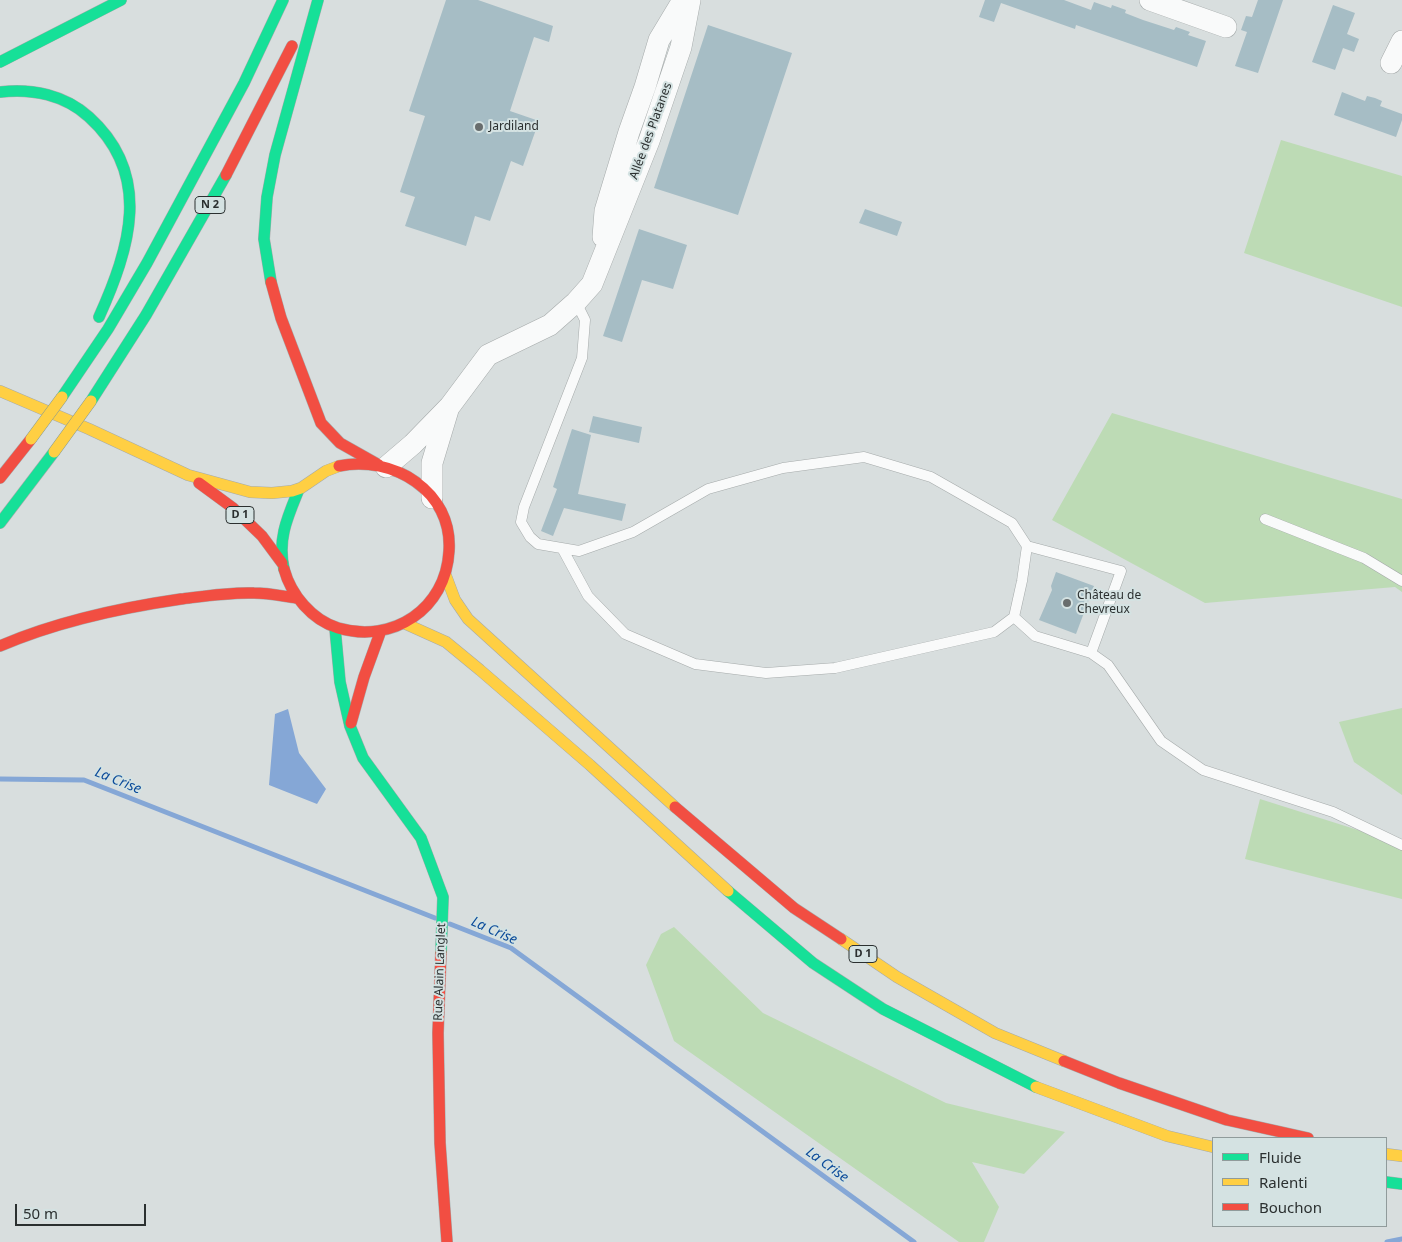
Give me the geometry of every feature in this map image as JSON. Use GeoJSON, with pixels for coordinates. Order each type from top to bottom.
{"type":"FeatureCollection","features":[{"type":"Feature","properties":{"kind":"main road"},"geometry":{"type":"LineString","coordinates":[[0,62],[121,0]]}},
{"type":"Feature","properties":{"kind":"main road","name":"N 2"},"geometry":{"type":"LineString","coordinates":[[0,478],[32,439],[108,329],[147,263],[244,83],[283,0]]}},
{"type":"Feature","properties":{"kind":"main road","name":"N 2"},"geometry":{"type":"LineString","coordinates":[[0,523],[91,401],[158,298],[271,89],[313,0]]}},
{"type":"Feature","properties":{"kind":"main road"},"geometry":{"type":"LineString","coordinates":[[318,0],[270,174],[265,216],[266,258],[273,293],[321,422],[327,432],[345,448],[412,478],[423,487],[446,522],[450,549],[446,576],[437,595],[423,612],[406,624],[380,633],[357,634],[334,628],[313,616],[296,598],[287,581],[282,563],[282,538],[288,514],[299,489],[326,471],[337,467],[354,464],[383,466]]}},
{"type":"Feature","properties":{"kind":"main road"},"geometry":{"type":"LineString","coordinates":[[0,92],[32,92],[49,95],[64,100],[80,109],[94,120],[114,145],[123,161],[128,178],[130,196],[127,234],[116,272],[101,314],[62,397]]}},
{"type":"Feature","properties":{"kind":"main road","name":"D 1"},"geometry":{"type":"LineString","coordinates":[[0,391],[96,432],[190,476],[262,493],[279,493],[299,489]]}},
{"type":"Feature","properties":{"kind":"main road","name":"D 1"},"geometry":{"type":"LineString","coordinates":[[190,476],[238,514],[262,536],[282,563]]}},
{"type":"Feature","properties":{"kind":"main road","name":"D 1"},"geometry":{"type":"LineString","coordinates":[[446,576],[455,600],[468,619],[493,644],[658,792],[794,908],[897,977],[995,1033],[1118,1083],[1227,1120],[1304,1137]]}},
{"type":"Feature","properties":{"kind":"main road"},"geometry":{"type":"LineString","coordinates":[[0,646],[46,628],[146,604],[254,593],[296,598]]}},
{"type":"Feature","properties":{"kind":"main road"},"geometry":{"type":"LineString","coordinates":[[406,624],[446,642],[590,765],[709,875],[814,963],[875,1004],[1030,1085],[1168,1136],[1212,1147]]}},
{"type":"Feature","properties":{"kind":"main road","name":"Rue Alain Langlet"},"geometry":{"type":"LineString","coordinates":[[334,628],[340,682],[350,726],[363,758],[421,838],[443,897],[438,1033],[440,1143],[447,1242]]}},
{"type":"Feature","properties":{"kind":"main road"},"geometry":{"type":"LineString","coordinates":[[350,726],[364,677],[380,633]]}},
{"type":"Feature","properties":{"kind":"main road"},"geometry":{"type":"LineString","coordinates":[[1387,1154],[1402,1156]]}},
{"type":"Feature","properties":{"kind":"main road"},"geometry":{"type":"LineString","coordinates":[[1387,1182],[1402,1184]]}},
{"type":"Feature","properties":{"kind":"street","name":"Allée des Platanes"},"geometry":{"type":"LineString","coordinates":[[602,259],[605,211],[629,132],[659,40],[683,0]]}},
{"type":"Feature","properties":{"kind":"street","name":"Allée des Platanes"},"geometry":{"type":"LineString","coordinates":[[383,466],[414,444],[450,406],[488,355],[550,324],[576,302],[592,284],[649,141],[681,47],[690,0]]}},
{"type":"Feature","properties":{"kind":"street"},"geometry":{"type":"LineString","coordinates":[[1150,0],[1226,27]]}},
{"type":"Feature","properties":{"kind":"street"},"geometry":{"type":"LineString","coordinates":[[1391,63],[1402,41]]}},
{"type":"Feature","properties":{"kind":"street","name":"Allée des Platanes"},"geometry":{"type":"LineString","coordinates":[[432,498],[432,463],[450,406]]}},
{"type":"Feature","properties":{"kind":"lane"},"geometry":{"type":"LineString","coordinates":[[562,548],[588,596],[625,634],[695,664],[766,673],[835,668],[994,632],[1014,617],[1027,546],[1012,523],[931,477],[864,457],[783,468],[708,489],[633,532],[580,551],[562,548],[538,544],[530,537],[521,522],[524,507],[582,358],[585,320],[576,302]]}},
{"type":"Feature","properties":{"kind":"lane"},"geometry":{"type":"LineString","coordinates":[[1265,520],[1364,558],[1402,580]]}},
{"type":"Feature","properties":{"kind":"lane"},"geometry":{"type":"LineString","coordinates":[[1027,546],[1121,571],[1091,654]]}},
{"type":"Feature","properties":{"kind":"lane"},"geometry":{"type":"LineString","coordinates":[[1014,617],[1035,636],[1091,654],[1108,665],[1162,741],[1203,770],[1333,812],[1402,845]]}},
{"type":"Feature","properties":{"kind":"green space"},"geometry":{"type":"Polygon","coordinates":[[[1281,140],[1402,176],[1402,307],[1244,253],[1281,140]]]}},
{"type":"Feature","properties":{"kind":"green space"},"geometry":{"type":"Polygon","coordinates":[[[1112,413],[1402,499],[1402,592],[1395,587],[1205,603],[1052,520],[1112,413]]]}},
{"type":"Feature","properties":{"kind":"green space"},"geometry":{"type":"Polygon","coordinates":[[[1402,708],[1402,795],[1354,762],[1339,722],[1402,708]]]}},
{"type":"Feature","properties":{"kind":"green space"},"geometry":{"type":"Polygon","coordinates":[[[1260,799],[1402,844],[1402,899],[1245,859],[1260,799]]]}},
{"type":"Feature","properties":{"kind":"green space"},"geometry":{"type":"Polygon","coordinates":[[[674,927],[763,1013],[946,1103],[1065,1132],[1024,1174],[972,1162],[999,1207],[984,1242],[959,1242],[674,1041],[646,965],[661,934],[674,927]]]}},
{"type":"Feature","properties":{"kind":"water"},"geometry":{"type":"Polygon","coordinates":[[[288,709],[299,753],[326,789],[317,804],[269,785],[275,714],[288,709]]]}},
{"type":"Feature","properties":{"kind":"building","name":"Jardiland"},"geometry":{"type":"Polygon","coordinates":[[[446,0],[478,0],[553,26],[549,42],[534,37],[510,111],[539,121],[523,166],[511,161],[490,221],[475,216],[466,246],[405,226],[415,197],[400,192],[425,116],[409,111],[446,0]]]}},
{"type":"Feature","properties":{"kind":"building"},"geometry":{"type":"Polygon","coordinates":[[[985,0],[1064,0],[1091,10],[1094,2],[1111,8],[1112,5],[1126,10],[1125,13],[1143,20],[1174,30],[1176,27],[1190,32],[1188,35],[1206,41],[1197,67],[1076,25],[1075,29],[1001,3],[994,22],[979,17],[985,0]]]}},
{"type":"Feature","properties":{"kind":"building"},"geometry":{"type":"Polygon","coordinates":[[[1258,0],[1283,0],[1258,73],[1235,66],[1247,32],[1241,30],[1246,16],[1252,17],[1258,0]]]}},
{"type":"Feature","properties":{"kind":"building"},"geometry":{"type":"Polygon","coordinates":[[[1333,5],[1355,13],[1347,34],[1359,39],[1354,52],[1343,48],[1335,70],[1312,62],[1333,5]]]}},
{"type":"Feature","properties":{"kind":"building"},"geometry":{"type":"Polygon","coordinates":[[[708,25],[792,53],[738,215],[654,188],[708,25]]]}},
{"type":"Feature","properties":{"kind":"building"},"geometry":{"type":"Polygon","coordinates":[[[1342,92],[1365,101],[1367,96],[1375,98],[1382,101],[1380,106],[1402,114],[1402,120],[1396,137],[1334,115],[1342,92]]]}},
{"type":"Feature","properties":{"kind":"building"},"geometry":{"type":"Polygon","coordinates":[[[865,209],[902,222],[897,236],[859,223],[865,209]]]}},
{"type":"Feature","properties":{"kind":"building"},"geometry":{"type":"Polygon","coordinates":[[[639,229],[687,245],[673,289],[642,280],[622,342],[603,336],[639,229]]]}},
{"type":"Feature","properties":{"kind":"building"},"geometry":{"type":"Polygon","coordinates":[[[593,416],[642,427],[639,443],[589,432],[593,416]]]}},
{"type":"Feature","properties":{"kind":"building"},"geometry":{"type":"Polygon","coordinates":[[[572,429],[591,435],[578,494],[626,504],[622,521],[564,508],[553,536],[541,531],[557,489],[553,487],[572,429]]]}},
{"type":"Feature","properties":{"kind":"building","name":"Château de Chevreux"},"geometry":{"type":"Polygon","coordinates":[[[1056,572],[1094,586],[1076,634],[1039,620],[1052,590],[1051,586],[1056,572]]]}},
{"type":"Feature","properties":{"kind":"waterway","name":"La Crise"},"geometry":{"type":"LineString","coordinates":[[0,779],[84,780],[435,918]]}},
{"type":"Feature","properties":{"kind":"waterway","name":"La Crise"},"geometry":{"type":"LineString","coordinates":[[450,924],[511,948],[914,1242]]}},
{"type":"Feature","properties":{"kind":"waterway","name":"La Crise"},"geometry":{"type":"LineString","coordinates":[[1387,1242],[1402,1239]]}},
{"type":"Feature","properties":{"kind":"traffic: fast"},"geometry":{"type":"LineString","coordinates":[[0,62],[121,0]]}},
{"type":"Feature","properties":{"kind":"traffic: fast"},"geometry":{"type":"LineString","coordinates":[[62,397],[108,329],[147,263],[244,83],[283,0]]}},
{"type":"Feature","properties":{"kind":"traffic: fast"},"geometry":{"type":"LineString","coordinates":[[271,282],[264,239],[267,197],[275,155],[318,0]]}},
{"type":"Feature","properties":{"kind":"traffic: fast"},"geometry":{"type":"LineString","coordinates":[[0,92],[36,92],[59,98],[80,109],[109,139],[122,163],[128,188],[130,213],[120,265],[99,317]]}},
{"type":"Feature","properties":{"kind":"traffic: fast"},"geometry":{"type":"LineString","coordinates":[[91,401],[146,315],[226,175]]}},
{"type":"Feature","properties":{"kind":"traffic: fast"},"geometry":{"type":"LineString","coordinates":[[0,523],[54,452]]}},
{"type":"Feature","properties":{"kind":"traffic: fast"},"geometry":{"type":"LineString","coordinates":[[284,569],[282,558],[283,538],[299,489]]}},
{"type":"Feature","properties":{"kind":"traffic: fast"},"geometry":{"type":"LineString","coordinates":[[335,628],[340,682],[350,726],[363,758],[421,838],[443,897],[441,952]]}},
{"type":"Feature","properties":{"kind":"traffic: fast"},"geometry":{"type":"LineString","coordinates":[[728,891],[813,963],[883,1009],[1036,1087]]}},
{"type":"Feature","properties":{"kind":"traffic: fast"},"geometry":{"type":"LineString","coordinates":[[1387,1182],[1402,1184]]}},
{"type":"Feature","properties":{"kind":"traffic: slow"},"geometry":{"type":"LineString","coordinates":[[0,391],[89,429],[188,475],[250,492],[272,493],[292,491],[301,488],[326,471],[339,466]]}},
{"type":"Feature","properties":{"kind":"traffic: slow"},"geometry":{"type":"LineString","coordinates":[[31,439],[62,397]]}},
{"type":"Feature","properties":{"kind":"traffic: slow"},"geometry":{"type":"LineString","coordinates":[[54,452],[91,401]]}},
{"type":"Feature","properties":{"kind":"traffic: slow"},"geometry":{"type":"LineString","coordinates":[[446,576],[455,600],[468,619],[675,807]]}},
{"type":"Feature","properties":{"kind":"traffic: slow"},"geometry":{"type":"LineString","coordinates":[[406,624],[446,642],[480,670],[590,765],[728,891]]}},
{"type":"Feature","properties":{"kind":"traffic: slow"},"geometry":{"type":"LineString","coordinates":[[841,939],[897,977],[995,1033],[1064,1061]]}},
{"type":"Feature","properties":{"kind":"traffic: slow"},"geometry":{"type":"LineString","coordinates":[[1036,1087],[1167,1136],[1212,1147]]}},
{"type":"Feature","properties":{"kind":"traffic: slow"},"geometry":{"type":"LineString","coordinates":[[1387,1154],[1402,1156]]}},
{"type":"Feature","properties":{"kind":"traffic: jam"},"geometry":{"type":"LineString","coordinates":[[226,175],[292,46]]}},
{"type":"Feature","properties":{"kind":"traffic: jam"},"geometry":{"type":"LineString","coordinates":[[271,282],[281,318],[321,423],[340,443],[379,465]]}},
{"type":"Feature","properties":{"kind":"traffic: jam"},"geometry":{"type":"LineString","coordinates":[[0,478],[31,439]]}},
{"type":"Feature","properties":{"kind":"traffic: jam"},"geometry":{"type":"LineString","coordinates":[[284,569],[297,597],[311,613],[338,628],[358,632],[378,631],[396,626],[413,617],[427,605],[438,590],[446,572],[449,551],[448,530],[441,511],[430,495],[416,482],[399,472],[380,466],[359,464],[339,466]]}},
{"type":"Feature","properties":{"kind":"traffic: jam"},"geometry":{"type":"LineString","coordinates":[[199,483],[233,508],[262,536],[282,563]]}},
{"type":"Feature","properties":{"kind":"traffic: jam"},"geometry":{"type":"LineString","coordinates":[[0,646],[44,629],[89,616],[158,603],[236,593],[296,598]]}},
{"type":"Feature","properties":{"kind":"traffic: jam"},"geometry":{"type":"LineString","coordinates":[[351,723],[364,677],[380,633]]}},
{"type":"Feature","properties":{"kind":"traffic: jam"},"geometry":{"type":"LineString","coordinates":[[675,807],[794,908],[841,939]]}},
{"type":"Feature","properties":{"kind":"traffic: jam"},"geometry":{"type":"LineString","coordinates":[[441,952],[438,1033],[440,1143],[447,1242]]}},
{"type":"Feature","properties":{"kind":"traffic: jam"},"geometry":{"type":"LineString","coordinates":[[1064,1061],[1119,1083],[1227,1120],[1304,1137]]}},
{"type":"Feature","properties":{"kind":"place","name":"Jardiland"},"geometry":{"type":"Point","coordinates":[479,127]}},
{"type":"Feature","properties":{"kind":"place","name":"Château de Chevreux"},"geometry":{"type":"Point","coordinates":[1067,603]}}]}
